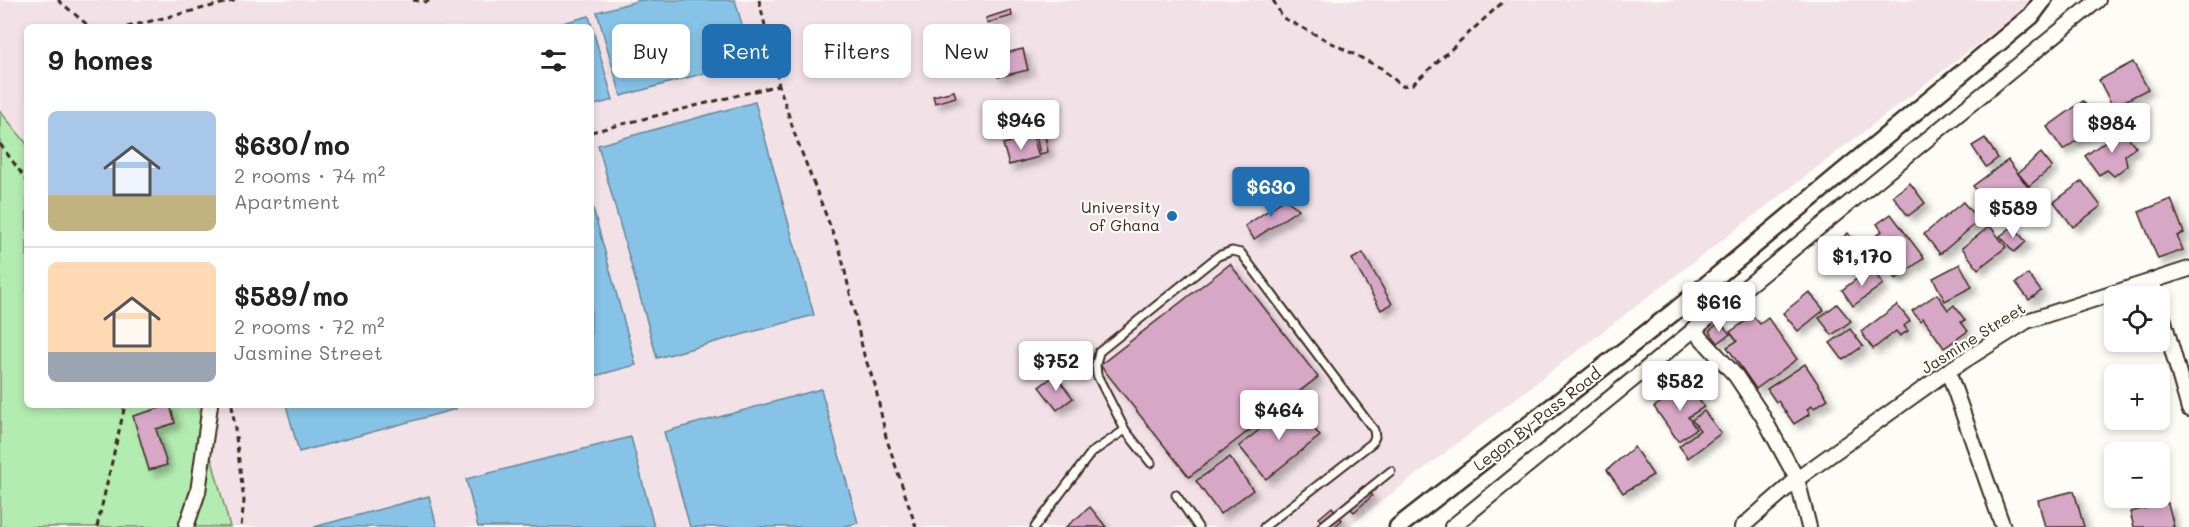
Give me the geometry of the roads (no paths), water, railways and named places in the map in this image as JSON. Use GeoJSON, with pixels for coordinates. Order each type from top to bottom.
{"type":"FeatureCollection","features":[{"type":"Feature","properties":{"kind":"street","name":"Legon By-Pass Road"},"geometry":{"type":"LineString","coordinates":[[1398,527],[1675,312],[2031,16],[2043,0]]}},
{"type":"Feature","properties":{"kind":"street"},"geometry":{"type":"LineString","coordinates":[[1452,527],[2098,0]]}},
{"type":"Feature","properties":{"kind":"street","name":"Jasmine Street"},"geometry":{"type":"LineString","coordinates":[[1742,527],[1797,479],[1948,371],[2027,321],[2189,269]]}},
{"type":"Feature","properties":{"kind":"street"},"geometry":{"type":"LineString","coordinates":[[2152,280],[2154,286]]}},
{"type":"Feature","properties":{"kind":"street"},"geometry":{"type":"LineString","coordinates":[[1694,330],[1736,376],[1762,415],[1797,479],[1809,527]]}},
{"type":"Feature","properties":{"kind":"street"},"geometry":{"type":"LineString","coordinates":[[2170,342],[2189,409]]}},
{"type":"Feature","properties":{"kind":"street"},"geometry":{"type":"LineString","coordinates":[[1948,371],[2003,527]]}},
{"type":"Feature","properties":{"kind":"street"},"geometry":{"type":"LineString","coordinates":[[186,527],[198,492],[210,408]]}},
{"type":"Feature","properties":{"kind":"lane"},"geometry":{"type":"LineString","coordinates":[[1151,463],[1125,430],[1097,375],[1096,365],[1100,352],[1218,256],[1232,251],[1241,253],[1374,430],[1375,437],[1372,443],[1264,527]]}},
{"type":"Feature","properties":{"kind":"lane"},"geometry":{"type":"LineString","coordinates":[[1035,527],[1091,453],[1125,430]]}},
{"type":"Feature","properties":{"kind":"lane"},"geometry":{"type":"LineString","coordinates":[[1321,527],[1391,471]]}},
{"type":"Feature","properties":{"kind":"lane"},"geometry":{"type":"LineString","coordinates":[[1176,495],[1198,527]]}},
{"type":"Feature","properties":{"kind":"water"},"geometry":{"type":"Polygon","coordinates":[[[641,0],[735,0],[742,24],[702,24],[702,74],[690,77],[690,24],[612,24],[612,64],[597,12],[641,0]]]}},
{"type":"Feature","properties":{"kind":"water"},"geometry":{"type":"Polygon","coordinates":[[[589,16],[591,24],[559,24],[589,16]]]}},
{"type":"Feature","properties":{"kind":"water"},"geometry":{"type":"Polygon","coordinates":[[[594,34],[613,100],[594,105],[594,34]]]}},
{"type":"Feature","properties":{"kind":"water"},"geometry":{"type":"Polygon","coordinates":[[[616,78],[686,78],[621,96],[616,78]]]}},
{"type":"Feature","properties":{"kind":"water"},"geometry":{"type":"Polygon","coordinates":[[[755,102],[814,315],[657,358],[598,145],[755,102]]]}},
{"type":"Feature","properties":{"kind":"water"},"geometry":{"type":"Polygon","coordinates":[[[594,212],[636,365],[594,376],[594,212]]]}},
{"type":"Feature","properties":{"kind":"water"},"geometry":{"type":"Polygon","coordinates":[[[821,389],[858,523],[842,527],[690,527],[664,432],[821,389]]]}},
{"type":"Feature","properties":{"kind":"water"},"geometry":{"type":"Polygon","coordinates":[[[287,408],[456,408],[456,409],[299,452],[287,408]]]}},
{"type":"Feature","properties":{"kind":"water"},"geometry":{"type":"Polygon","coordinates":[[[631,437],[654,527],[478,527],[466,479],[631,437]]]}},
{"type":"Feature","properties":{"kind":"water"},"geometry":{"type":"Polygon","coordinates":[[[429,496],[437,527],[314,527],[429,496]]]}},
{"type":"Feature","properties":{"kind":"place","name":"University of Ghana"},"geometry":{"type":"Point","coordinates":[1172,216]}}]}
